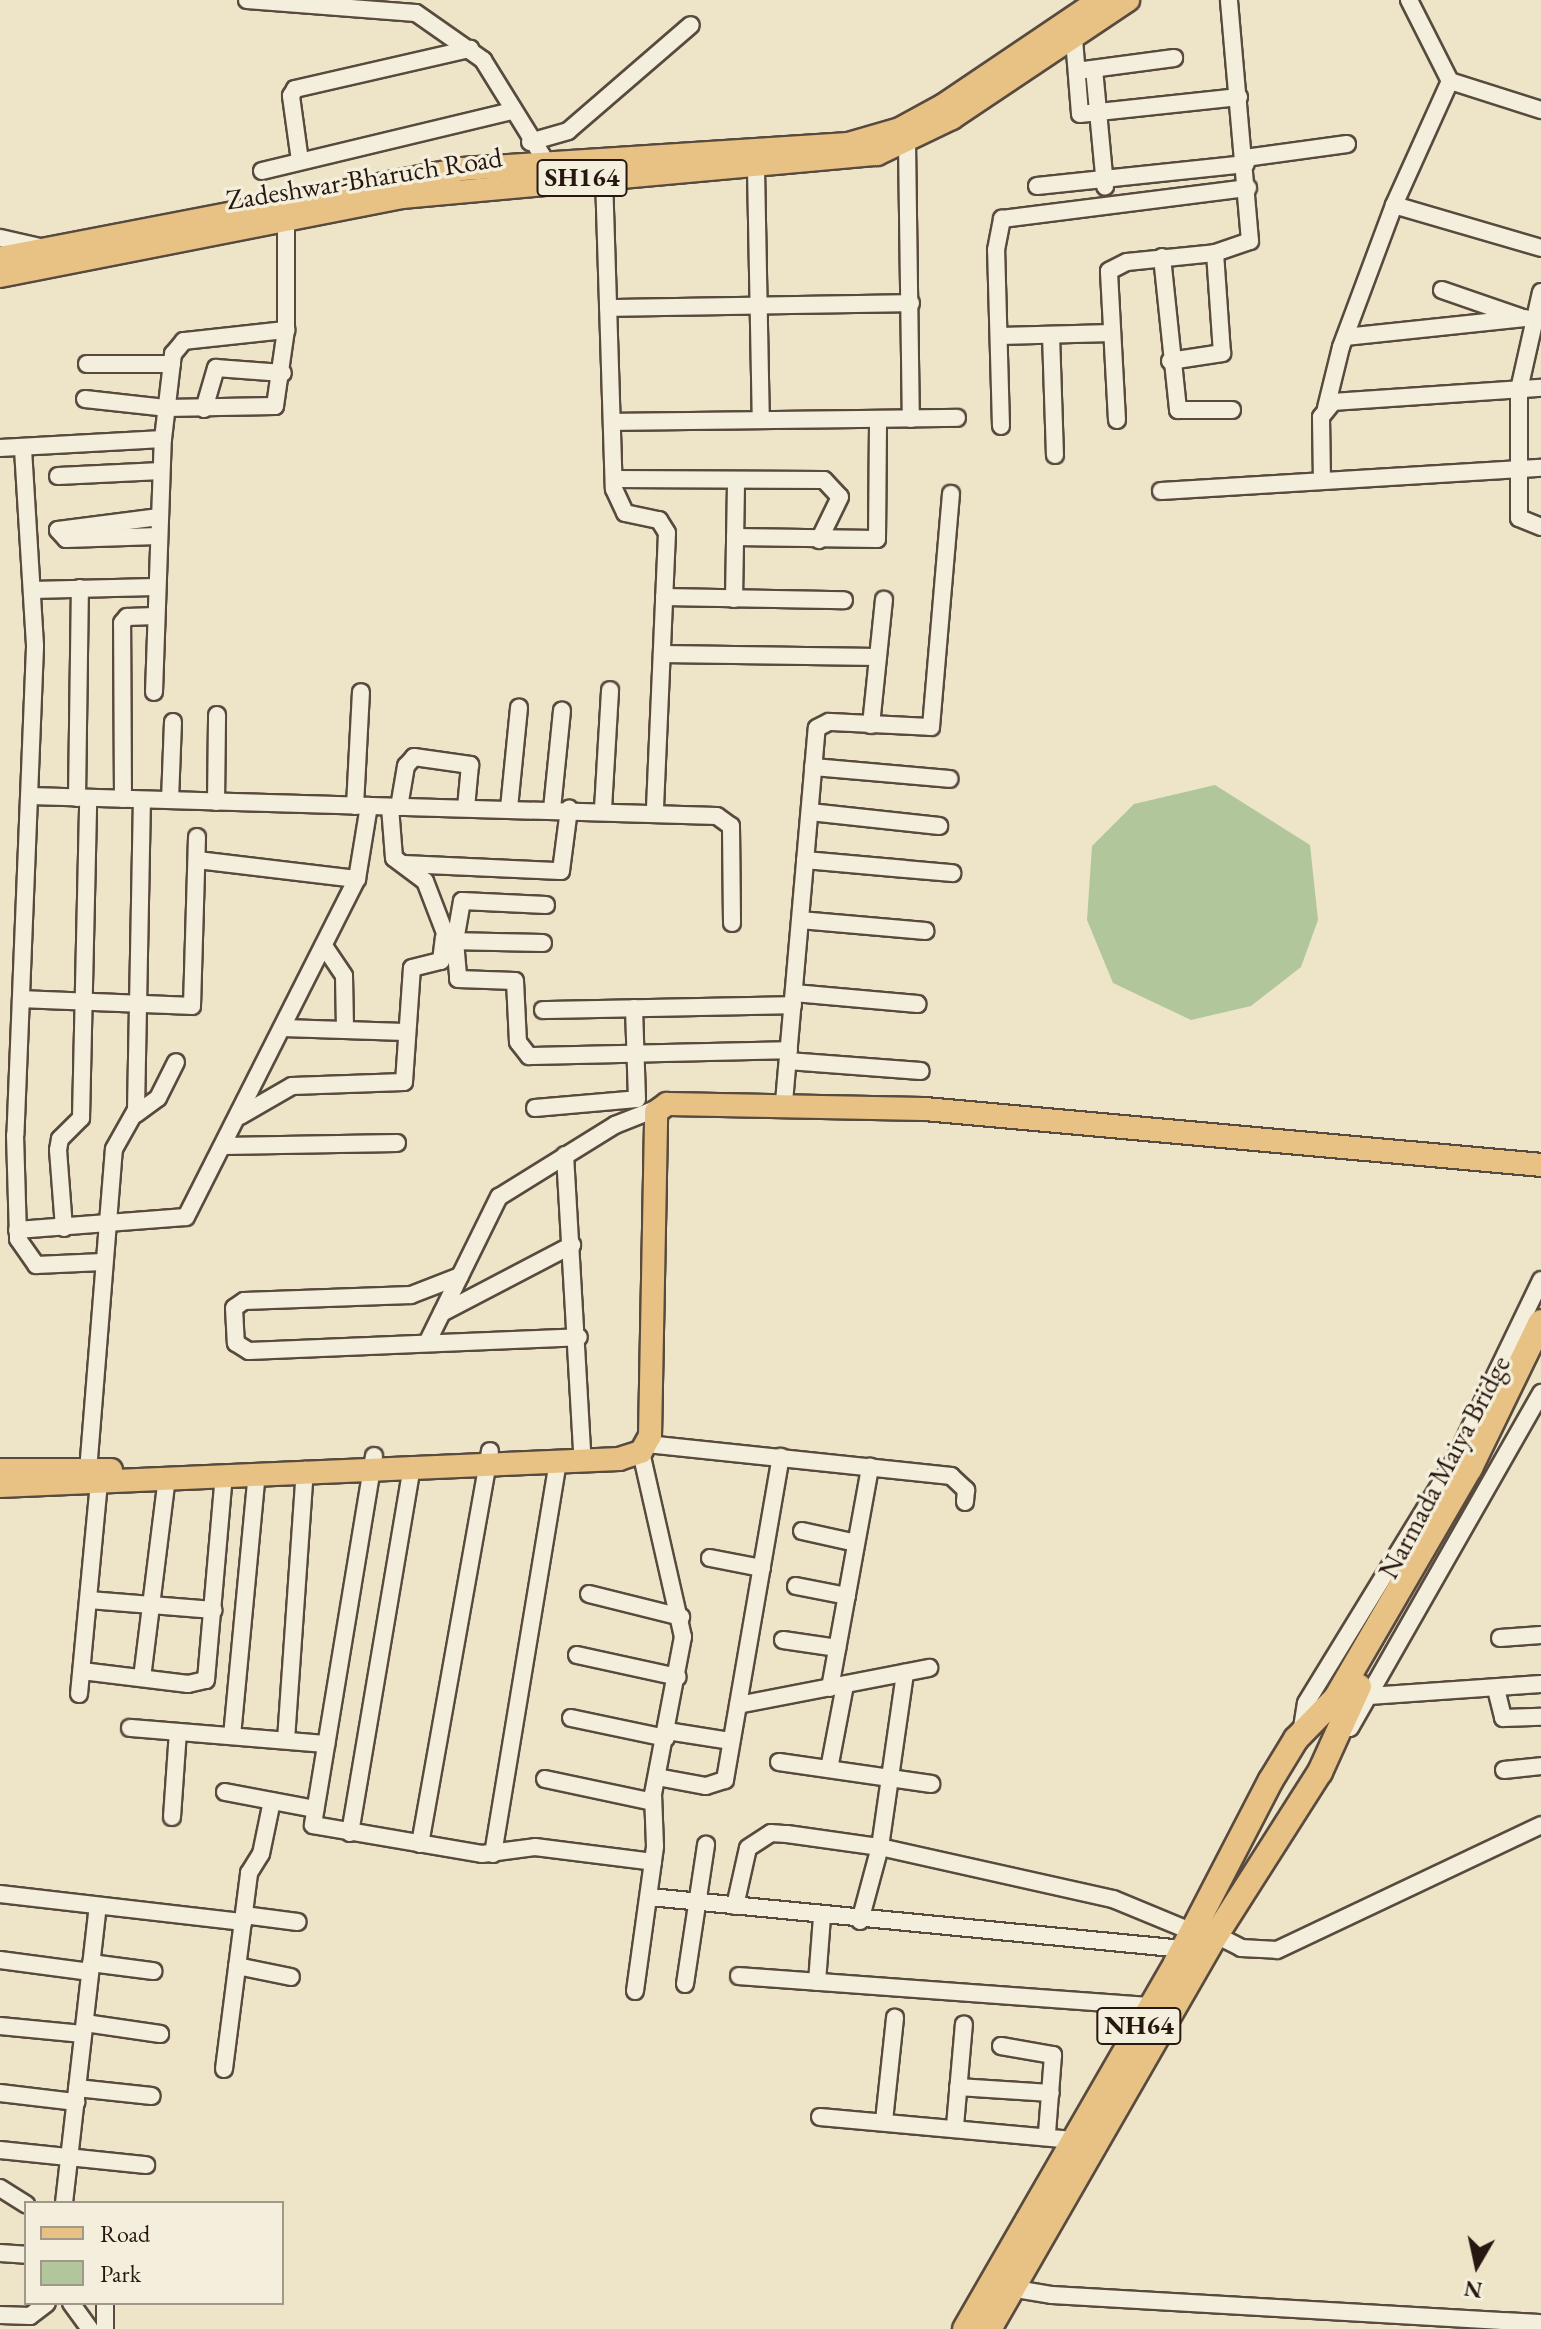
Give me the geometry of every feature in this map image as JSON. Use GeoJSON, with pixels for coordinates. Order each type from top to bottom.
{"type":"FeatureCollection","features":[{"type":"Feature","properties":{"kind":"highway","name":"NH64"},"geometry":{"type":"LineString","coordinates":[[1086,2142],[1151,2006],[1320,1772],[1351,1701],[1541,1322]]}},
{"type":"Feature","properties":{"kind":"highway","name":"Narmada Maiya Bridge"},"geometry":{"type":"LineString","coordinates":[[1351,1701],[1398,1613],[1476,1480],[1541,1349]]}},
{"type":"Feature","properties":{"kind":"highway","name":"NH64"},"geometry":{"type":"LineString","coordinates":[[965,2329],[1002,2286],[1201,1939],[1301,1734],[1351,1701]]}},
{"type":"Feature","properties":{"kind":"highway","name":"NH64"},"geometry":{"type":"LineString","coordinates":[[989,2329],[1002,2286]]}},
{"type":"Feature","properties":{"kind":"main road","name":"Zadeshwar-Bharuch Road"},"geometry":{"type":"LineString","coordinates":[[0,258],[373,183],[753,153],[878,137],[942,106],[1099,0]]}},
{"type":"Feature","properties":{"kind":"main road","name":"Zadeshwar-Bharuch Road"},"geometry":{"type":"LineString","coordinates":[[0,276],[286,217],[552,171],[604,177],[756,169],[848,160],[907,143],[1074,39],[1128,0]]}},
{"type":"Feature","properties":{"kind":"main road"},"geometry":{"type":"LineString","coordinates":[[657,1113],[701,1101],[784,1102],[1273,1137],[1541,1165]]}},
{"type":"Feature","properties":{"kind":"main road"},"geometry":{"type":"LineString","coordinates":[[657,1113],[784,1111],[924,1119],[1272,1147],[1541,1178]]}},
{"type":"Feature","properties":{"kind":"main road"},"geometry":{"type":"LineString","coordinates":[[0,1470],[167,1478],[305,1470],[374,1461],[412,1465],[490,1456],[558,1461],[619,1459],[644,1448],[657,1113]]}},
{"type":"Feature","properties":{"kind":"main road"},"geometry":{"type":"LineString","coordinates":[[0,1486],[96,1476],[374,1461],[582,1453],[619,1459]]}},
{"type":"Feature","properties":{"kind":"street"},"geometry":{"type":"LineString","coordinates":[[247,0],[344,3],[410,10],[470,49],[552,171]]}},
{"type":"Feature","properties":{"kind":"street"},"geometry":{"type":"LineString","coordinates":[[1117,420],[1109,271],[1162,257],[1215,253],[1250,241],[1248,188],[1229,0]]}},
{"type":"Feature","properties":{"kind":"street"},"geometry":{"type":"LineString","coordinates":[[1409,0],[1450,81],[1541,110]]}},
{"type":"Feature","properties":{"kind":"street"},"geometry":{"type":"LineString","coordinates":[[530,142],[568,131],[691,25]]}},
{"type":"Feature","properties":{"kind":"street"},"geometry":{"type":"LineString","coordinates":[[1074,39],[1075,110],[1098,115],[1239,97]]}},
{"type":"Feature","properties":{"kind":"street"},"geometry":{"type":"LineString","coordinates":[[300,161],[291,96],[295,89],[470,49]]}},
{"type":"Feature","properties":{"kind":"street"},"geometry":{"type":"LineString","coordinates":[[1073,71],[1174,58]]}},
{"type":"Feature","properties":{"kind":"street"},"geometry":{"type":"LineString","coordinates":[[1094,69],[1105,203]]}},
{"type":"Feature","properties":{"kind":"street"},"geometry":{"type":"LineString","coordinates":[[1322,481],[1326,408],[1345,337],[1394,205],[1450,81]]}},
{"type":"Feature","properties":{"kind":"street"},"geometry":{"type":"LineString","coordinates":[[262,171],[512,111]]}},
{"type":"Feature","properties":{"kind":"street"},"geometry":{"type":"LineString","coordinates":[[907,143],[911,419]]}},
{"type":"Feature","properties":{"kind":"street"},"geometry":{"type":"LineString","coordinates":[[1037,186],[1245,161],[1347,144]]}},
{"type":"Feature","properties":{"kind":"street"},"geometry":{"type":"LineString","coordinates":[[756,169],[761,420]]}},
{"type":"Feature","properties":{"kind":"street"},"geometry":{"type":"LineString","coordinates":[[604,177],[614,479],[625,513],[667,526],[655,810]]}},
{"type":"Feature","properties":{"kind":"street"},"geometry":{"type":"LineString","coordinates":[[1001,426],[996,237],[1002,219],[1105,203],[1248,188]]}},
{"type":"Feature","properties":{"kind":"street"},"geometry":{"type":"LineString","coordinates":[[1394,205],[1541,248]]}},
{"type":"Feature","properties":{"kind":"street"},"geometry":{"type":"LineString","coordinates":[[85,399],[166,408],[269,410],[280,400],[283,373],[286,217]]}},
{"type":"Feature","properties":{"kind":"street"},"geometry":{"type":"LineString","coordinates":[[0,238],[46,249]]}},
{"type":"Feature","properties":{"kind":"street"},"geometry":{"type":"LineString","coordinates":[[1170,361],[1222,353],[1215,253]]}},
{"type":"Feature","properties":{"kind":"street"},"geometry":{"type":"LineString","coordinates":[[1162,257],[1170,361],[1178,410],[1232,410]]}},
{"type":"Feature","properties":{"kind":"street"},"geometry":{"type":"LineString","coordinates":[[1442,290],[1529,320]]}},
{"type":"Feature","properties":{"kind":"street"},"geometry":{"type":"LineString","coordinates":[[1541,292],[1529,320],[1519,390],[1519,518],[1541,527]]}},
{"type":"Feature","properties":{"kind":"street"},"geometry":{"type":"LineString","coordinates":[[608,308],[911,303]]}},
{"type":"Feature","properties":{"kind":"street"},"geometry":{"type":"LineString","coordinates":[[1345,337],[1529,320]]}},
{"type":"Feature","properties":{"kind":"street"},"geometry":{"type":"LineString","coordinates":[[154,692],[161,471],[172,364],[184,341],[286,330]]}},
{"type":"Feature","properties":{"kind":"street"},"geometry":{"type":"LineString","coordinates":[[1000,336],[1112,333]]}},
{"type":"Feature","properties":{"kind":"street"},"geometry":{"type":"LineString","coordinates":[[1051,335],[1055,455]]}},
{"type":"Feature","properties":{"kind":"street"},"geometry":{"type":"LineString","coordinates":[[87,364],[172,364]]}},
{"type":"Feature","properties":{"kind":"street"},"geometry":{"type":"LineString","coordinates":[[204,409],[216,368],[283,373]]}},
{"type":"Feature","properties":{"kind":"street"},"geometry":{"type":"LineString","coordinates":[[1326,408],[1344,398],[1541,388]]}},
{"type":"Feature","properties":{"kind":"street"},"geometry":{"type":"LineString","coordinates":[[613,422],[957,418]]}},
{"type":"Feature","properties":{"kind":"street"},"geometry":{"type":"LineString","coordinates":[[735,537],[877,539],[878,419]]}},
{"type":"Feature","properties":{"kind":"street"},"geometry":{"type":"LineString","coordinates":[[0,448],[163,439]]}},
{"type":"Feature","properties":{"kind":"street"},"geometry":{"type":"LineString","coordinates":[[23,449],[32,590],[30,796],[21,999],[17,1230],[22,1253],[36,1265],[103,1262]]}},
{"type":"Feature","properties":{"kind":"street"},"geometry":{"type":"LineString","coordinates":[[1161,491],[1541,468]]}},
{"type":"Feature","properties":{"kind":"street"},"geometry":{"type":"LineString","coordinates":[[58,476],[161,471]]}},
{"type":"Feature","properties":{"kind":"street"},"geometry":{"type":"LineString","coordinates":[[614,479],[829,483],[840,497],[819,540]]}},
{"type":"Feature","properties":{"kind":"street"},"geometry":{"type":"LineString","coordinates":[[734,599],[736,480]]}},
{"type":"Feature","properties":{"kind":"street"},"geometry":{"type":"LineString","coordinates":[[784,1102],[813,767],[822,722],[931,727],[951,494]]}},
{"type":"Feature","properties":{"kind":"street"},"geometry":{"type":"LineString","coordinates":[[158,536],[66,539],[58,530],[159,517]]}},
{"type":"Feature","properties":{"kind":"street"},"geometry":{"type":"LineString","coordinates":[[32,590],[155,587]]}},
{"type":"Feature","properties":{"kind":"street"},"geometry":{"type":"LineString","coordinates":[[64,1228],[58,1150],[60,1139],[81,1118],[83,798],[80,588]]}},
{"type":"Feature","properties":{"kind":"street"},"geometry":{"type":"LineString","coordinates":[[664,597],[844,600]]}},
{"type":"Feature","properties":{"kind":"street"},"geometry":{"type":"LineString","coordinates":[[871,725],[884,600]]}},
{"type":"Feature","properties":{"kind":"street"},"geometry":{"type":"LineString","coordinates":[[123,799],[122,623],[127,617],[155,616]]}},
{"type":"Feature","properties":{"kind":"street"},"geometry":{"type":"LineString","coordinates":[[662,654],[878,657]]}},
{"type":"Feature","properties":{"kind":"street"},"geometry":{"type":"LineString","coordinates":[[603,809],[610,690]]}},
{"type":"Feature","properties":{"kind":"street"},"geometry":{"type":"LineString","coordinates":[[17,1230],[186,1217],[357,879],[362,806],[361,692]]}},
{"type":"Feature","properties":{"kind":"street"},"geometry":{"type":"LineString","coordinates":[[509,808],[519,707]]}},
{"type":"Feature","properties":{"kind":"street"},"geometry":{"type":"LineString","coordinates":[[552,809],[562,711]]}},
{"type":"Feature","properties":{"kind":"street"},"geometry":{"type":"LineString","coordinates":[[216,802],[217,715]]}},
{"type":"Feature","properties":{"kind":"street"},"geometry":{"type":"LineString","coordinates":[[170,800],[173,722]]}},
{"type":"Feature","properties":{"kind":"street"},"geometry":{"type":"LineString","coordinates":[[466,808],[470,765],[414,757],[406,766],[395,807],[391,848],[402,864],[425,881],[450,939],[458,979],[515,981],[518,1042],[529,1056],[788,1055],[921,1071]]}},
{"type":"Feature","properties":{"kind":"street"},"geometry":{"type":"LineString","coordinates":[[813,767],[949,779]]}},
{"type":"Feature","properties":{"kind":"street"},"geometry":{"type":"LineString","coordinates":[[30,796],[395,807],[655,810],[728,821],[732,923]]}},
{"type":"Feature","properties":{"kind":"street"},"geometry":{"type":"LineString","coordinates":[[136,1114],[142,800]]}},
{"type":"Feature","properties":{"kind":"street"},"geometry":{"type":"LineString","coordinates":[[402,864],[561,871],[569,809]]}},
{"type":"Feature","properties":{"kind":"street"},"geometry":{"type":"LineString","coordinates":[[810,812],[939,826]]}},
{"type":"Feature","properties":{"kind":"street"},"geometry":{"type":"LineString","coordinates":[[21,999],[185,1010],[195,1000],[197,837]]}},
{"type":"Feature","properties":{"kind":"street"},"geometry":{"type":"LineString","coordinates":[[197,860],[357,879]]}},
{"type":"Feature","properties":{"kind":"street"},"geometry":{"type":"LineString","coordinates":[[805,860],[952,873]]}},
{"type":"Feature","properties":{"kind":"street"},"geometry":{"type":"LineString","coordinates":[[237,1118],[292,1086],[399,1086],[405,1075],[405,1032],[412,968],[441,961],[462,901],[546,905]]}},
{"type":"Feature","properties":{"kind":"street"},"geometry":{"type":"LineString","coordinates":[[800,920],[926,931]]}},
{"type":"Feature","properties":{"kind":"street"},"geometry":{"type":"LineString","coordinates":[[450,939],[543,943]]}},
{"type":"Feature","properties":{"kind":"street"},"geometry":{"type":"LineString","coordinates":[[324,946],[344,976],[345,1030]]}},
{"type":"Feature","properties":{"kind":"street"},"geometry":{"type":"LineString","coordinates":[[543,1010],[794,999],[918,1004]]}},
{"type":"Feature","properties":{"kind":"street"},"geometry":{"type":"LineString","coordinates":[[535,1108],[629,1103],[638,1093],[634,1008]]}},
{"type":"Feature","properties":{"kind":"street"},"geometry":{"type":"LineString","coordinates":[[283,1028],[405,1032]]}},
{"type":"Feature","properties":{"kind":"street"},"geometry":{"type":"LineString","coordinates":[[79,1694],[89,1600],[103,1262],[114,1149],[136,1114],[158,1098],[176,1062]]}},
{"type":"Feature","properties":{"kind":"street"},"geometry":{"type":"LineString","coordinates":[[428,1341],[499,1197],[565,1155],[657,1113]]}},
{"type":"Feature","properties":{"kind":"street"},"geometry":{"type":"LineString","coordinates":[[223,1146],[397,1143]]}},
{"type":"Feature","properties":{"kind":"street"},"geometry":{"type":"LineString","coordinates":[[565,1155],[579,1337],[582,1453]]}},
{"type":"Feature","properties":{"kind":"street"},"geometry":{"type":"LineString","coordinates":[[442,1313],[572,1245]]}},
{"type":"Feature","properties":{"kind":"street"},"geometry":{"type":"LineString","coordinates":[[460,1276],[411,1295],[244,1301],[234,1308],[236,1343],[249,1351],[428,1341],[579,1337]]}},
{"type":"Feature","properties":{"kind":"street"},"geometry":{"type":"LineString","coordinates":[[1301,1734],[1306,1703],[1453,1463],[1541,1280]]}},
{"type":"Feature","properties":{"kind":"street","name":"NH64"},"geometry":{"type":"LineString","coordinates":[[1351,1701],[1541,1393]]}},
{"type":"Feature","properties":{"kind":"street"},"geometry":{"type":"LineString","coordinates":[[635,1991],[650,1897],[653,1802],[678,1677],[681,1617],[644,1448],[781,1457],[951,1476],[966,1490],[965,1502]]}},
{"type":"Feature","properties":{"kind":"street"},"geometry":{"type":"LineString","coordinates":[[420,1844],[490,1456]]}},
{"type":"Feature","properties":{"kind":"street"},"geometry":{"type":"LineString","coordinates":[[657,1777],[722,1784],[781,1457]]}},
{"type":"Feature","properties":{"kind":"street"},"geometry":{"type":"LineString","coordinates":[[374,1461],[315,1809],[316,1828],[493,1854],[535,1847],[653,1862]]}},
{"type":"Feature","properties":{"kind":"street"},"geometry":{"type":"LineString","coordinates":[[493,1854],[558,1461]]}},
{"type":"Feature","properties":{"kind":"street"},"geometry":{"type":"LineString","coordinates":[[350,1833],[412,1465]]}},
{"type":"Feature","properties":{"kind":"street"},"geometry":{"type":"LineString","coordinates":[[829,1769],[837,1686],[837,1648],[870,1467]]}},
{"type":"Feature","properties":{"kind":"street"},"geometry":{"type":"LineString","coordinates":[[286,1740],[305,1470]]}},
{"type":"Feature","properties":{"kind":"street"},"geometry":{"type":"LineString","coordinates":[[232,1736],[257,1473]]}},
{"type":"Feature","properties":{"kind":"street"},"geometry":{"type":"LineString","coordinates":[[82,1671],[142,1678],[206,1680],[224,1475]]}},
{"type":"Feature","properties":{"kind":"street"},"geometry":{"type":"LineString","coordinates":[[142,1678],[167,1478]]}},
{"type":"Feature","properties":{"kind":"street"},"geometry":{"type":"LineString","coordinates":[[802,1531],[856,1543]]}},
{"type":"Feature","properties":{"kind":"street"},"geometry":{"type":"LineString","coordinates":[[710,1558],[762,1568]]}},
{"type":"Feature","properties":{"kind":"street"},"geometry":{"type":"LineString","coordinates":[[796,1586],[847,1596]]}},
{"type":"Feature","properties":{"kind":"street"},"geometry":{"type":"LineString","coordinates":[[589,1594],[681,1617]]}},
{"type":"Feature","properties":{"kind":"street"},"geometry":{"type":"LineString","coordinates":[[89,1600],[214,1610]]}},
{"type":"Feature","properties":{"kind":"street"},"geometry":{"type":"LineString","coordinates":[[1500,1638],[1541,1635]]}},
{"type":"Feature","properties":{"kind":"street"},"geometry":{"type":"LineString","coordinates":[[783,1640],[837,1648]]}},
{"type":"Feature","properties":{"kind":"street"},"geometry":{"type":"LineString","coordinates":[[577,1655],[678,1677]]}},
{"type":"Feature","properties":{"kind":"street"},"geometry":{"type":"LineString","coordinates":[[738,1705],[929,1668]]}},
{"type":"Feature","properties":{"kind":"street"},"geometry":{"type":"LineString","coordinates":[[860,1921],[880,1847],[905,1673]]}},
{"type":"Feature","properties":{"kind":"street"},"geometry":{"type":"LineString","coordinates":[[1351,1701],[1541,1684]]}},
{"type":"Feature","properties":{"kind":"street"},"geometry":{"type":"LineString","coordinates":[[1496,1689],[1503,1718],[1541,1717]]}},
{"type":"Feature","properties":{"kind":"street"},"geometry":{"type":"LineString","coordinates":[[571,1718],[667,1735],[731,1741]]}},
{"type":"Feature","properties":{"kind":"street"},"geometry":{"type":"LineString","coordinates":[[130,1728],[326,1744]]}},
{"type":"Feature","properties":{"kind":"street"},"geometry":{"type":"LineString","coordinates":[[172,1817],[178,1732]]}},
{"type":"Feature","properties":{"kind":"street"},"geometry":{"type":"LineString","coordinates":[[779,1762],[931,1784]]}},
{"type":"Feature","properties":{"kind":"street"},"geometry":{"type":"LineString","coordinates":[[1504,1770],[1541,1766]]}},
{"type":"Feature","properties":{"kind":"street"},"geometry":{"type":"LineString","coordinates":[[545,1779],[653,1802]]}},
{"type":"Feature","properties":{"kind":"street"},"geometry":{"type":"LineString","coordinates":[[225,1792],[315,1809]]}},
{"type":"Feature","properties":{"kind":"street"},"geometry":{"type":"LineString","coordinates":[[224,2069],[243,1918],[272,1801]]}},
{"type":"Feature","properties":{"kind":"street"},"geometry":{"type":"LineString","coordinates":[[650,1897],[860,1921],[1201,1939],[1241,1948],[1277,1950],[1541,1825]]}},
{"type":"Feature","properties":{"kind":"street"},"geometry":{"type":"LineString","coordinates":[[735,1906],[748,1848],[758,1839],[787,1834],[880,1847],[1129,1903],[1201,1939]]}},
{"type":"Feature","properties":{"kind":"street"},"geometry":{"type":"LineString","coordinates":[[685,1984],[706,1845]]}},
{"type":"Feature","properties":{"kind":"street"},"geometry":{"type":"LineString","coordinates":[[0,1894],[98,1906],[298,1922]]}},
{"type":"Feature","properties":{"kind":"street"},"geometry":{"type":"LineString","coordinates":[[64,2201],[98,1906]]}},
{"type":"Feature","properties":{"kind":"street"},"geometry":{"type":"LineString","coordinates":[[817,1982],[822,1917]]}},
{"type":"Feature","properties":{"kind":"street"},"geometry":{"type":"LineString","coordinates":[[0,1960],[153,1971]]}},
{"type":"Feature","properties":{"kind":"street"},"geometry":{"type":"LineString","coordinates":[[237,1966],[291,1977]]}},
{"type":"Feature","properties":{"kind":"street"},"geometry":{"type":"LineString","coordinates":[[739,1976],[1151,2006]]}},
{"type":"Feature","properties":{"kind":"street"},"geometry":{"type":"LineString","coordinates":[[884,2121],[895,2018]]}},
{"type":"Feature","properties":{"kind":"street"},"geometry":{"type":"LineString","coordinates":[[955,2126],[964,2024]]}},
{"type":"Feature","properties":{"kind":"street"},"geometry":{"type":"LineString","coordinates":[[0,2026],[160,2034]]}},
{"type":"Feature","properties":{"kind":"street"},"geometry":{"type":"LineString","coordinates":[[1001,2046],[1053,2055],[1047,2133]]}},
{"type":"Feature","properties":{"kind":"street"},"geometry":{"type":"LineString","coordinates":[[958,2087],[1051,2093]]}},
{"type":"Feature","properties":{"kind":"street"},"geometry":{"type":"LineString","coordinates":[[0,2093],[152,2096]]}},
{"type":"Feature","properties":{"kind":"street"},"geometry":{"type":"LineString","coordinates":[[820,2117],[1047,2133],[1086,2142]]}},
{"type":"Feature","properties":{"kind":"street"},"geometry":{"type":"LineString","coordinates":[[0,2150],[146,2165]]}},
{"type":"Feature","properties":{"kind":"street"},"geometry":{"type":"LineString","coordinates":[[0,2188],[24,2203]]}},
{"type":"Feature","properties":{"kind":"street"},"geometry":{"type":"LineString","coordinates":[[0,2253],[24,2255]]}},
{"type":"Feature","properties":{"kind":"street"},"geometry":{"type":"LineString","coordinates":[[1002,2286],[1431,2323],[1519,2326],[1539,2323]]}},
{"type":"Feature","properties":{"kind":"street"},"geometry":{"type":"LineString","coordinates":[[0,2315],[30,2316],[44,2305]]}},
{"type":"Feature","properties":{"kind":"street"},"geometry":{"type":"LineString","coordinates":[[72,2305],[90,2329]]}},
{"type":"Feature","properties":{"kind":"street"},"geometry":{"type":"LineString","coordinates":[[105,2305],[105,2329]]}},
{"type":"Feature","properties":{"kind":"green space"},"geometry":{"type":"Polygon","coordinates":[[[1215,785],[1310,845],[1318,920],[1301,967],[1251,1006],[1191,1020],[1113,983],[1087,920],[1092,846],[1134,804],[1215,785]]]}}]}
